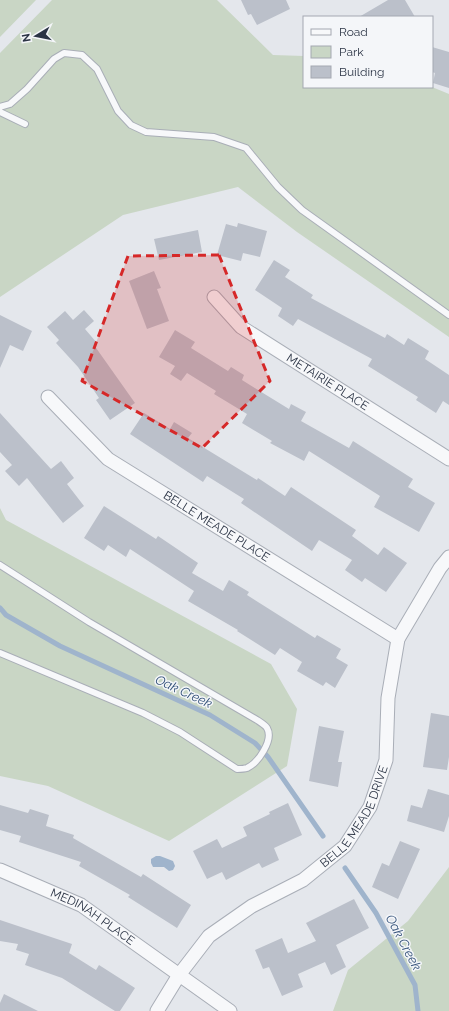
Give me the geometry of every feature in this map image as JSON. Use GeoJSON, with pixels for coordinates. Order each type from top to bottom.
{"type":"FeatureCollection","features":[{"type":"Feature","properties":{"kind":"street","name":"METAIRIE PLACE"},"geometry":{"type":"LineString","coordinates":[[214,297],[241,327],[449,459]]}},
{"type":"Feature","properties":{"kind":"street","name":"BELLE MEADE PLACE"},"geometry":{"type":"LineString","coordinates":[[48,397],[108,459],[398,639]]}},
{"type":"Feature","properties":{"kind":"street","name":"BELLE MEADE DRIVE"},"geometry":{"type":"LineString","coordinates":[[157,1011],[179,975],[209,936],[252,906],[303,880],[345,846],[370,807],[386,760],[388,698],[398,639],[440,568],[449,558]]}},
{"type":"Feature","properties":{"kind":"street","name":"MEDINAH PLACE"},"geometry":{"type":"LineString","coordinates":[[0,870],[81,905],[230,1011]]}},
{"type":"Feature","properties":{"kind":"lane"},"geometry":{"type":"LineString","coordinates":[[0,108],[10,104],[27,90],[54,59],[64,54],[82,55],[97,69],[118,111],[131,125],[146,132],[214,137],[246,148],[278,187],[302,210],[449,315]]}},
{"type":"Feature","properties":{"kind":"lane"},"geometry":{"type":"LineString","coordinates":[[0,112],[25,124]]}},
{"type":"Feature","properties":{"kind":"lane"},"geometry":{"type":"LineString","coordinates":[[0,565],[83,619],[257,720],[267,728],[269,736],[268,741],[256,762],[237,769],[230,766],[180,732],[143,713],[0,653]]}},
{"type":"Feature","properties":{"kind":"highlighted area"},"geometry":{"type":"Polygon","coordinates":[[[219,255],[270,381],[202,448],[82,381],[128,256],[219,255]]]}},
{"type":"Feature","properties":{"kind":"green space"},"geometry":{"type":"Polygon","coordinates":[[[0,0],[36,0],[0,37],[0,0]]]}},
{"type":"Feature","properties":{"kind":"green space"},"geometry":{"type":"Polygon","coordinates":[[[52,0],[217,0],[273,55],[303,56],[303,88],[433,87],[449,94],[449,337],[297,232],[238,187],[123,215],[0,297],[0,53],[52,0]]]}},
{"type":"Feature","properties":{"kind":"green space"},"geometry":{"type":"Polygon","coordinates":[[[0,508],[6,520],[271,664],[297,709],[287,766],[169,841],[48,786],[0,776],[0,508]]]}},
{"type":"Feature","properties":{"kind":"green space"},"geometry":{"type":"Polygon","coordinates":[[[449,867],[449,1011],[333,1011],[348,970],[408,921],[449,867]]]}},
{"type":"Feature","properties":{"kind":"water"},"geometry":{"type":"Polygon","coordinates":[[[156,856],[173,861],[175,866],[173,870],[169,871],[164,867],[153,867],[151,859],[156,856]]]}},
{"type":"Feature","properties":{"kind":"building"},"geometry":{"type":"Polygon","coordinates":[[[241,0],[286,0],[290,9],[257,25],[251,14],[248,15],[241,0]]]}},
{"type":"Feature","properties":{"kind":"building"},"geometry":{"type":"Polygon","coordinates":[[[388,0],[405,0],[414,16],[361,16],[388,0]]]}},
{"type":"Feature","properties":{"kind":"building"},"geometry":{"type":"Polygon","coordinates":[[[433,47],[449,52],[449,88],[433,83],[435,73],[433,72],[433,47]]]}},
{"type":"Feature","properties":{"kind":"building"},"geometry":{"type":"Polygon","coordinates":[[[238,223],[267,231],[260,257],[243,253],[241,261],[217,255],[226,224],[237,227],[238,223]]]}},
{"type":"Feature","properties":{"kind":"building"},"geometry":{"type":"Polygon","coordinates":[[[198,230],[202,252],[159,260],[154,239],[198,230]]]}},
{"type":"Feature","properties":{"kind":"building"},"geometry":{"type":"Polygon","coordinates":[[[274,260],[290,270],[285,277],[313,295],[311,298],[385,338],[387,334],[404,345],[408,338],[429,351],[425,359],[449,375],[449,405],[443,401],[436,413],[416,400],[418,397],[368,366],[372,359],[298,319],[293,326],[278,316],[282,308],[255,290],[274,260]]]}},
{"type":"Feature","properties":{"kind":"building"},"geometry":{"type":"Polygon","coordinates":[[[154,271],[161,288],[157,289],[169,321],[147,329],[129,281],[154,271]]]}},
{"type":"Feature","properties":{"kind":"building"},"geometry":{"type":"Polygon","coordinates":[[[84,310],[94,321],[85,329],[97,343],[94,345],[135,403],[110,420],[96,400],[99,398],[78,367],[56,343],[59,340],[47,327],[65,311],[73,320],[84,310]]]}},
{"type":"Feature","properties":{"kind":"building"},"geometry":{"type":"Polygon","coordinates":[[[0,315],[32,331],[23,351],[10,345],[0,368],[0,315]]]}},
{"type":"Feature","properties":{"kind":"building"},"geometry":{"type":"Polygon","coordinates":[[[175,330],[195,342],[191,348],[228,371],[231,367],[244,375],[242,380],[289,409],[291,404],[306,412],[301,421],[349,448],[353,441],[413,479],[408,487],[435,503],[419,532],[374,507],[380,496],[309,451],[304,461],[270,443],[272,441],[242,423],[247,414],[214,394],[216,391],[187,373],[181,381],[170,374],[175,366],[159,357],[175,330]]]}},
{"type":"Feature","properties":{"kind":"building"},"geometry":{"type":"Polygon","coordinates":[[[0,413],[51,469],[61,461],[74,478],[67,484],[84,506],[63,523],[27,478],[19,486],[5,471],[12,465],[0,452],[0,413]]]}},
{"type":"Feature","properties":{"kind":"building"},"geometry":{"type":"Polygon","coordinates":[[[144,413],[170,429],[174,422],[192,433],[188,438],[257,480],[258,478],[285,496],[291,487],[356,530],[352,536],[378,555],[384,547],[407,563],[386,592],[365,578],[362,582],[345,570],[352,560],[319,540],[312,551],[241,503],[244,499],[207,476],[203,482],[130,434],[144,413]]]}},
{"type":"Feature","properties":{"kind":"building"},"geometry":{"type":"Polygon","coordinates":[[[104,506],[156,539],[158,536],[198,563],[192,573],[223,591],[229,580],[249,592],[247,595],[315,638],[317,635],[341,649],[336,658],[348,665],[335,688],[326,682],[323,686],[297,671],[302,662],[280,648],[275,655],[237,631],[238,630],[188,601],[194,591],[130,549],[126,557],[108,545],[104,551],[84,538],[104,506]]]}},
{"type":"Feature","properties":{"kind":"building"},"geometry":{"type":"Polygon","coordinates":[[[431,713],[449,716],[449,757],[447,770],[423,767],[431,713]]]}},
{"type":"Feature","properties":{"kind":"building"},"geometry":{"type":"Polygon","coordinates":[[[319,726],[344,731],[338,762],[342,762],[338,787],[309,781],[319,726]]]}},
{"type":"Feature","properties":{"kind":"building"},"geometry":{"type":"Polygon","coordinates":[[[428,789],[449,795],[449,816],[444,832],[407,821],[411,805],[422,808],[428,789]]]}},
{"type":"Feature","properties":{"kind":"building"},"geometry":{"type":"Polygon","coordinates":[[[288,803],[302,835],[274,848],[279,860],[262,868],[259,863],[226,880],[222,872],[207,879],[193,851],[217,839],[222,848],[247,836],[243,827],[270,814],[269,812],[288,803]]]}},
{"type":"Feature","properties":{"kind":"building"},"geometry":{"type":"Polygon","coordinates":[[[0,805],[28,813],[30,809],[49,815],[46,826],[74,835],[73,838],[141,877],[143,874],[191,905],[177,928],[128,897],[130,895],[79,866],[81,862],[19,842],[21,836],[0,830],[0,805]]]}},
{"type":"Feature","properties":{"kind":"building"},"geometry":{"type":"Polygon","coordinates":[[[400,841],[420,849],[398,899],[372,887],[382,863],[389,866],[400,841]]]}},
{"type":"Feature","properties":{"kind":"building"},"geometry":{"type":"Polygon","coordinates":[[[354,899],[369,928],[336,945],[346,967],[331,975],[325,962],[298,974],[303,987],[282,996],[269,967],[263,969],[255,950],[282,938],[288,953],[316,941],[306,923],[354,899]]]}},
{"type":"Feature","properties":{"kind":"building"},"geometry":{"type":"Polygon","coordinates":[[[0,920],[72,944],[69,953],[96,970],[99,965],[135,988],[120,1011],[115,1011],[62,978],[25,965],[29,954],[16,950],[18,944],[0,941],[0,920]]]}},
{"type":"Feature","properties":{"kind":"building"},"geometry":{"type":"Polygon","coordinates":[[[4,994],[38,1011],[0,1011],[0,1003],[4,994]]]}},
{"type":"Feature","properties":{"kind":"waterway","name":"Oak Creek"},"geometry":{"type":"LineString","coordinates":[[0,608],[6,615],[60,646],[210,715],[255,743],[268,757],[323,836]]}},
{"type":"Feature","properties":{"kind":"waterway","name":"Oak Creek"},"geometry":{"type":"LineString","coordinates":[[345,868],[376,913],[415,985],[418,1011]]}}]}
